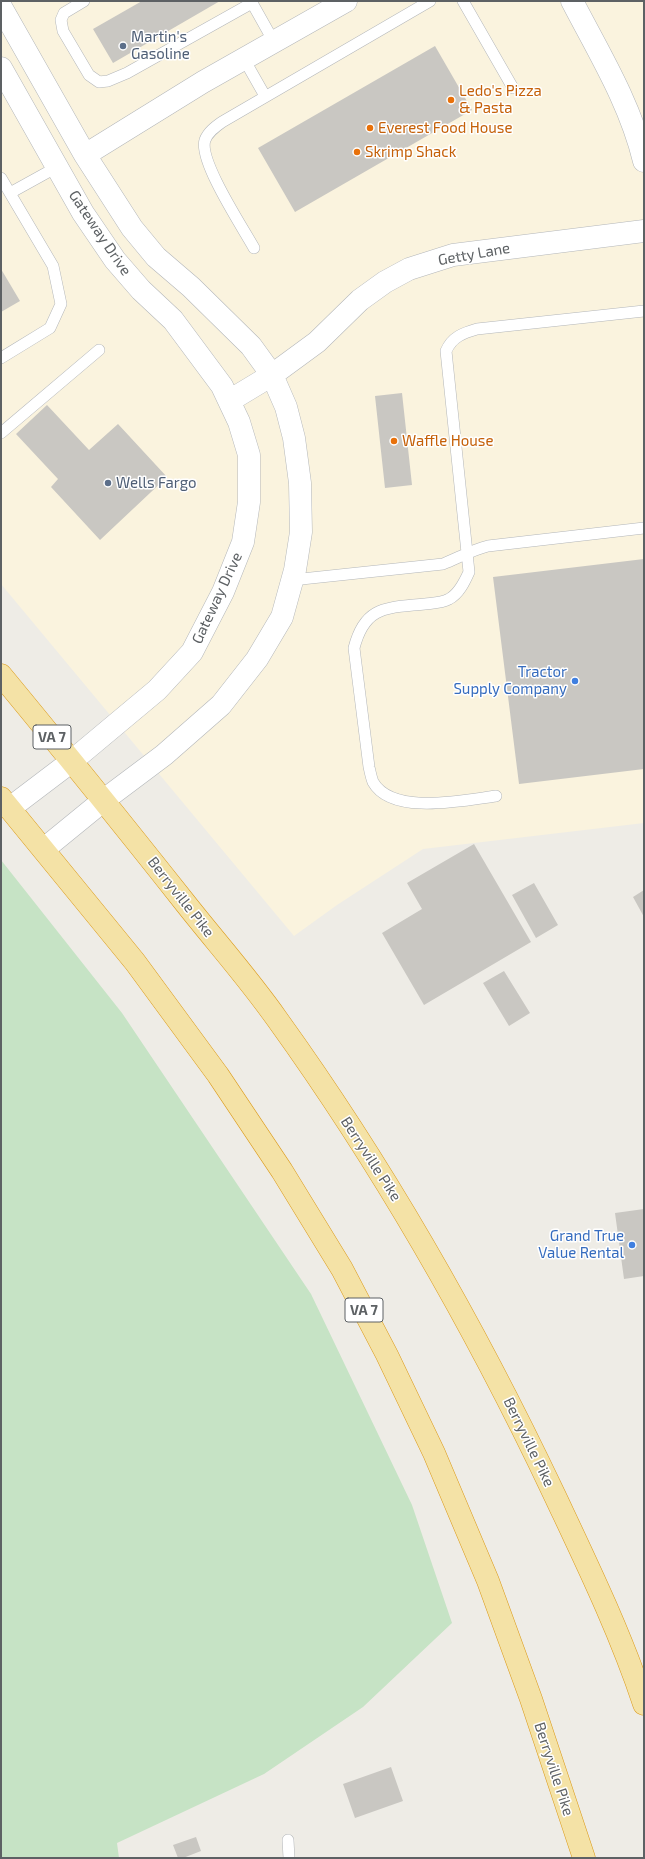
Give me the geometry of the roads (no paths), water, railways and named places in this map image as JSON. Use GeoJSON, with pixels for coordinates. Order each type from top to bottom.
{"type":"FeatureCollection","features":[{"type":"Feature","properties":{"kind":"highway","name":"Berryville Pike"},"geometry":{"type":"LineString","coordinates":[[1,675],[104,800],[276,1018],[367,1150],[415,1228],[476,1336],[537,1458],[597,1586],[638,1666],[644,1704]]}},
{"type":"Feature","properties":{"kind":"highway","name":"Berryville Pike"},"geometry":{"type":"LineString","coordinates":[[5,803],[135,962],[218,1075],[282,1171],[342,1269],[387,1355],[431,1446],[488,1581],[531,1699],[584,1858]]}},
{"type":"Feature","properties":{"kind":"street"},"geometry":{"type":"LineString","coordinates":[[85,155],[244,59],[346,1]]}},
{"type":"Feature","properties":{"kind":"street"},"geometry":{"type":"LineString","coordinates":[[572,1],[629,111],[638,135],[644,160]]}},
{"type":"Feature","properties":{"kind":"street","name":"Gateway Drive"},"geometry":{"type":"LineString","coordinates":[[1,7],[85,155],[132,228],[156,257],[191,287],[251,346],[272,375],[286,407],[294,438],[300,483],[301,532],[292,580],[282,617],[257,659],[221,704],[164,755],[104,800],[44,849]]}},
{"type":"Feature","properties":{"kind":"street","name":"Gateway Drive"},"geometry":{"type":"LineString","coordinates":[[1,68],[83,213],[115,260],[141,290],[173,320],[222,386],[239,422],[249,455],[249,502],[243,542],[223,592],[192,652],[156,690],[72,761],[5,803]]}},
{"type":"Feature","properties":{"kind":"street","name":"Getty Lane"},"geometry":{"type":"LineString","coordinates":[[229,401],[272,375],[317,342],[360,300],[385,282],[409,270],[453,255],[644,231]]}},
{"type":"Feature","properties":{"kind":"lane"},"geometry":{"type":"LineString","coordinates":[[84,1],[64,13],[61,20],[63,31],[89,75],[99,82],[108,81],[127,73],[251,2],[274,42]]}},
{"type":"Feature","properties":{"kind":"lane"},"geometry":{"type":"LineString","coordinates":[[254,248],[212,174],[205,154],[205,140],[211,130],[265,96],[430,1]]}},
{"type":"Feature","properties":{"kind":"lane"},"geometry":{"type":"LineString","coordinates":[[463,1],[513,88]]}},
{"type":"Feature","properties":{"kind":"lane"},"geometry":{"type":"LineString","coordinates":[[244,59],[265,96]]}},
{"type":"Feature","properties":{"kind":"lane"},"geometry":{"type":"LineString","coordinates":[[10,193],[57,167]]}},
{"type":"Feature","properties":{"kind":"lane"},"geometry":{"type":"LineString","coordinates":[[1,178],[53,266],[61,304],[50,328],[1,358]]}},
{"type":"Feature","properties":{"kind":"lane"},"geometry":{"type":"LineString","coordinates":[[496,796],[441,804],[423,804],[393,797],[381,791],[373,781],[369,767],[354,648],[358,634],[373,614],[384,608],[439,603],[450,599],[457,593],[469,572],[446,351],[450,343],[465,333],[477,329],[644,311]]}},
{"type":"Feature","properties":{"kind":"lane"},"geometry":{"type":"LineString","coordinates":[[1,433],[99,350]]}},
{"type":"Feature","properties":{"kind":"lane"},"geometry":{"type":"LineString","coordinates":[[292,580],[442,564],[468,552],[488,546],[644,528]]}},
{"type":"Feature","properties":{"kind":"lane"},"geometry":{"type":"LineString","coordinates":[[288,1840],[289,1858]]}},
{"type":"Feature","properties":{"kind":"place","name":"Martin's Gasoline"},"geometry":{"type":"Point","coordinates":[123,46]}},
{"type":"Feature","properties":{"kind":"place","name":"Ledo's Pizza & Pasta"},"geometry":{"type":"Point","coordinates":[451,100]}},
{"type":"Feature","properties":{"kind":"place","name":"Everest Food House"},"geometry":{"type":"Point","coordinates":[370,128]}},
{"type":"Feature","properties":{"kind":"place","name":"Skrimp Shack"},"geometry":{"type":"Point","coordinates":[357,152]}},
{"type":"Feature","properties":{"kind":"place","name":"Waffle House"},"geometry":{"type":"Point","coordinates":[394,441]}},
{"type":"Feature","properties":{"kind":"place","name":"Wells Fargo"},"geometry":{"type":"Point","coordinates":[108,483]}},
{"type":"Feature","properties":{"kind":"place","name":"Tractor Supply Company"},"geometry":{"type":"Point","coordinates":[575,681]}},
{"type":"Feature","properties":{"kind":"place","name":"Grand True Value Rental"},"geometry":{"type":"Point","coordinates":[632,1245]}}]}
